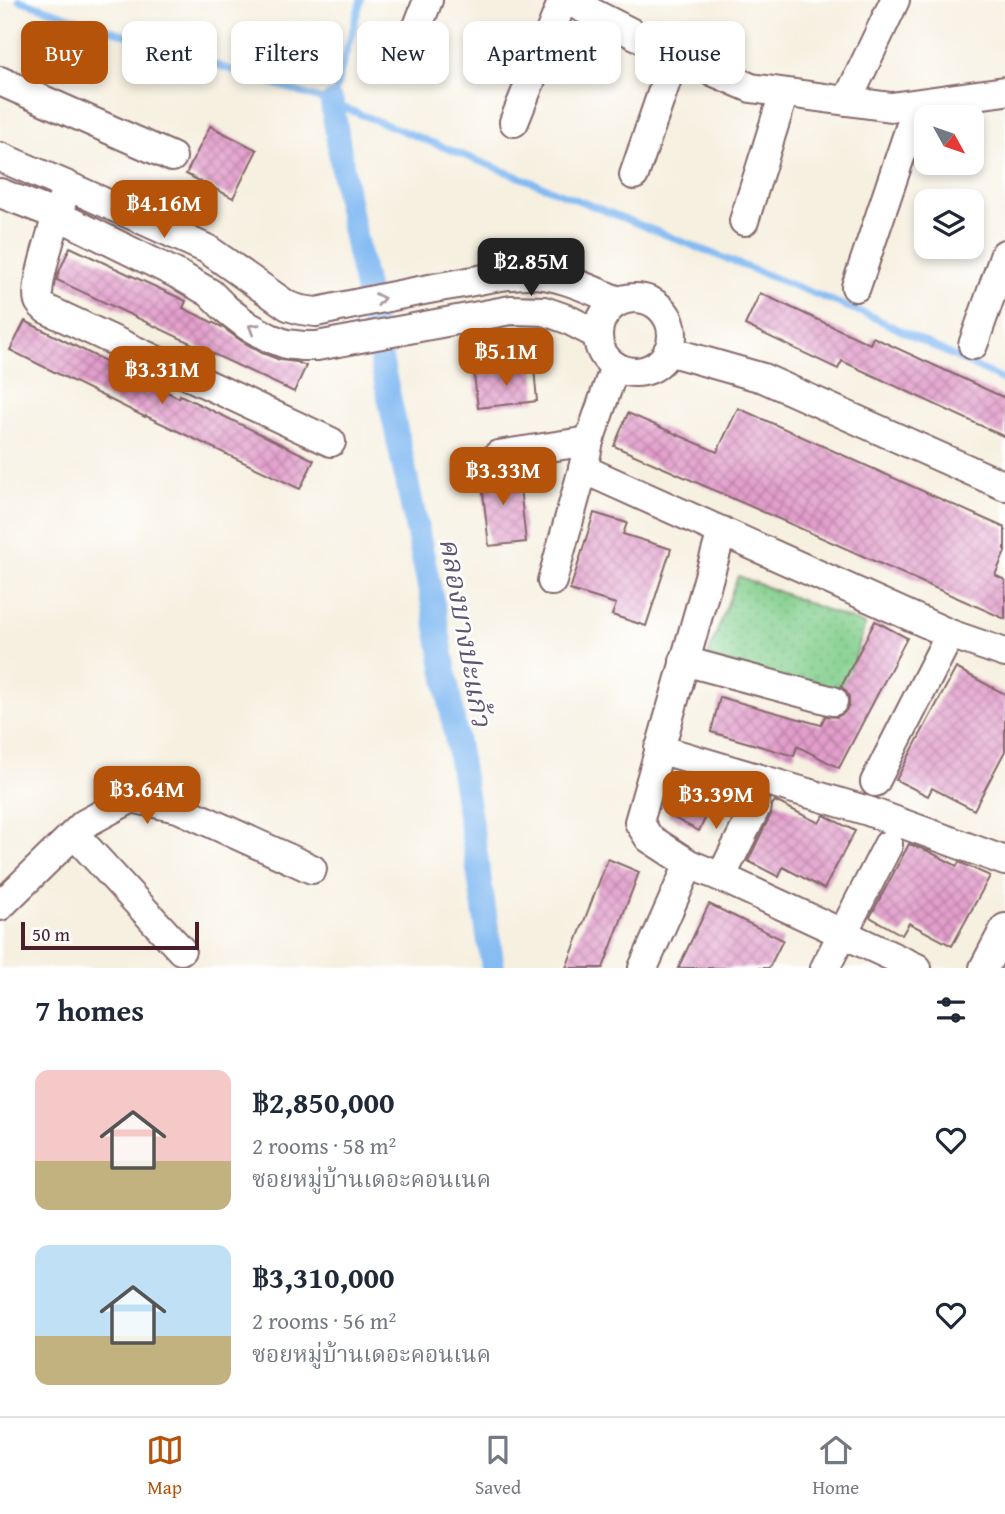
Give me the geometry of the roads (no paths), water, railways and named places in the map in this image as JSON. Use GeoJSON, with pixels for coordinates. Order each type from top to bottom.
{"type":"FeatureCollection","features":[{"type":"Feature","properties":{"kind":"street"},"geometry":{"type":"LineString","coordinates":[[420,21],[428,0]]}},
{"type":"Feature","properties":{"kind":"street"},"geometry":{"type":"LineString","coordinates":[[514,122],[565,0],[635,35]]}},
{"type":"Feature","properties":{"kind":"street"},"geometry":{"type":"LineString","coordinates":[[847,101],[895,0]]}},
{"type":"Feature","properties":{"kind":"street"},"geometry":{"type":"LineString","coordinates":[[0,81],[172,156]]}},
{"type":"Feature","properties":{"kind":"street"},"geometry":{"type":"LineString","coordinates":[[634,175],[666,84]]}},
{"type":"Feature","properties":{"kind":"street"},"geometry":{"type":"LineString","coordinates":[[742,84],[751,88],[891,107],[1005,91]]}},
{"type":"Feature","properties":{"kind":"street"},"geometry":{"type":"LineString","coordinates":[[744,221],[785,93]]}},
{"type":"Feature","properties":{"kind":"street"},"geometry":{"type":"LineString","coordinates":[[856,287],[918,104]]}},
{"type":"Feature","properties":{"kind":"street"},"geometry":{"type":"LineString","coordinates":[[0,158],[207,249],[288,306],[301,310],[316,312],[445,286],[532,274],[555,277],[618,301]]}},
{"type":"Feature","properties":{"kind":"street"},"geometry":{"type":"LineString","coordinates":[[68,186],[57,215],[38,287],[39,301],[46,309],[331,442]]}},
{"type":"Feature","properties":{"kind":"street"},"geometry":{"type":"LineString","coordinates":[[0,193],[57,215],[179,275],[210,293],[248,326],[286,344],[317,346],[512,310],[544,311],[598,335]]}},
{"type":"Feature","properties":{"kind":"street"},"geometry":{"type":"LineString","coordinates":[[973,345],[1005,254]]}},
{"type":"Feature","properties":{"kind":"street"},"geometry":{"type":"LineString","coordinates":[[633,298],[648,300],[661,308],[669,320],[672,335],[668,351],[661,361],[639,372],[626,371],[615,366],[603,355],[598,335],[600,322],[607,311],[618,301],[633,298]]}},
{"type":"Feature","properties":{"kind":"street"},"geometry":{"type":"LineString","coordinates":[[668,351],[763,378],[1005,486]]}},
{"type":"Feature","properties":{"kind":"street"},"geometry":{"type":"LineString","coordinates":[[552,581],[589,441],[615,366]]}},
{"type":"Feature","properties":{"kind":"street"},"geometry":{"type":"LineString","coordinates":[[498,455],[589,441]]}},
{"type":"Feature","properties":{"kind":"street"},"geometry":{"type":"LineString","coordinates":[[583,469],[950,634],[1005,653]]}},
{"type":"Feature","properties":{"kind":"street"},"geometry":{"type":"LineString","coordinates":[[722,530],[639,822],[649,838],[689,864],[917,968]]}},
{"type":"Feature","properties":{"kind":"street"},"geometry":{"type":"LineString","coordinates":[[875,782],[950,634]]}},
{"type":"Feature","properties":{"kind":"street"},"geometry":{"type":"LineString","coordinates":[[684,661],[833,701]]}},
{"type":"Feature","properties":{"kind":"street"},"geometry":{"type":"LineString","coordinates":[[659,749],[869,811],[1005,861]]}},
{"type":"Feature","properties":{"kind":"street"},"geometry":{"type":"LineString","coordinates":[[0,906],[84,824],[132,798],[178,808],[312,869]]}},
{"type":"Feature","properties":{"kind":"street"},"geometry":{"type":"LineString","coordinates":[[721,877],[755,807]]}},
{"type":"Feature","properties":{"kind":"street"},"geometry":{"type":"LineString","coordinates":[[74,834],[181,950]]}},
{"type":"Feature","properties":{"kind":"street"},"geometry":{"type":"LineString","coordinates":[[825,968],[888,845]]}},
{"type":"Feature","properties":{"kind":"street"},"geometry":{"type":"LineString","coordinates":[[643,968],[689,864]]}},
{"type":"Feature","properties":{"kind":"street"},"geometry":{"type":"LineString","coordinates":[[984,968],[1005,928]]}},
{"type":"Feature","properties":{"kind":"waterway"},"geometry":{"type":"LineString","coordinates":[[19,0],[332,103],[873,317],[1005,381]]}},
{"type":"Feature","properties":{"kind":"waterway"},"geometry":{"type":"LineString","coordinates":[[332,103],[361,0]]}},
{"type":"Feature","properties":{"kind":"waterway","name":"คลองบางปะแก้ว"},"geometry":{"type":"LineString","coordinates":[[332,103],[349,208],[435,614],[493,968]]}}]}
